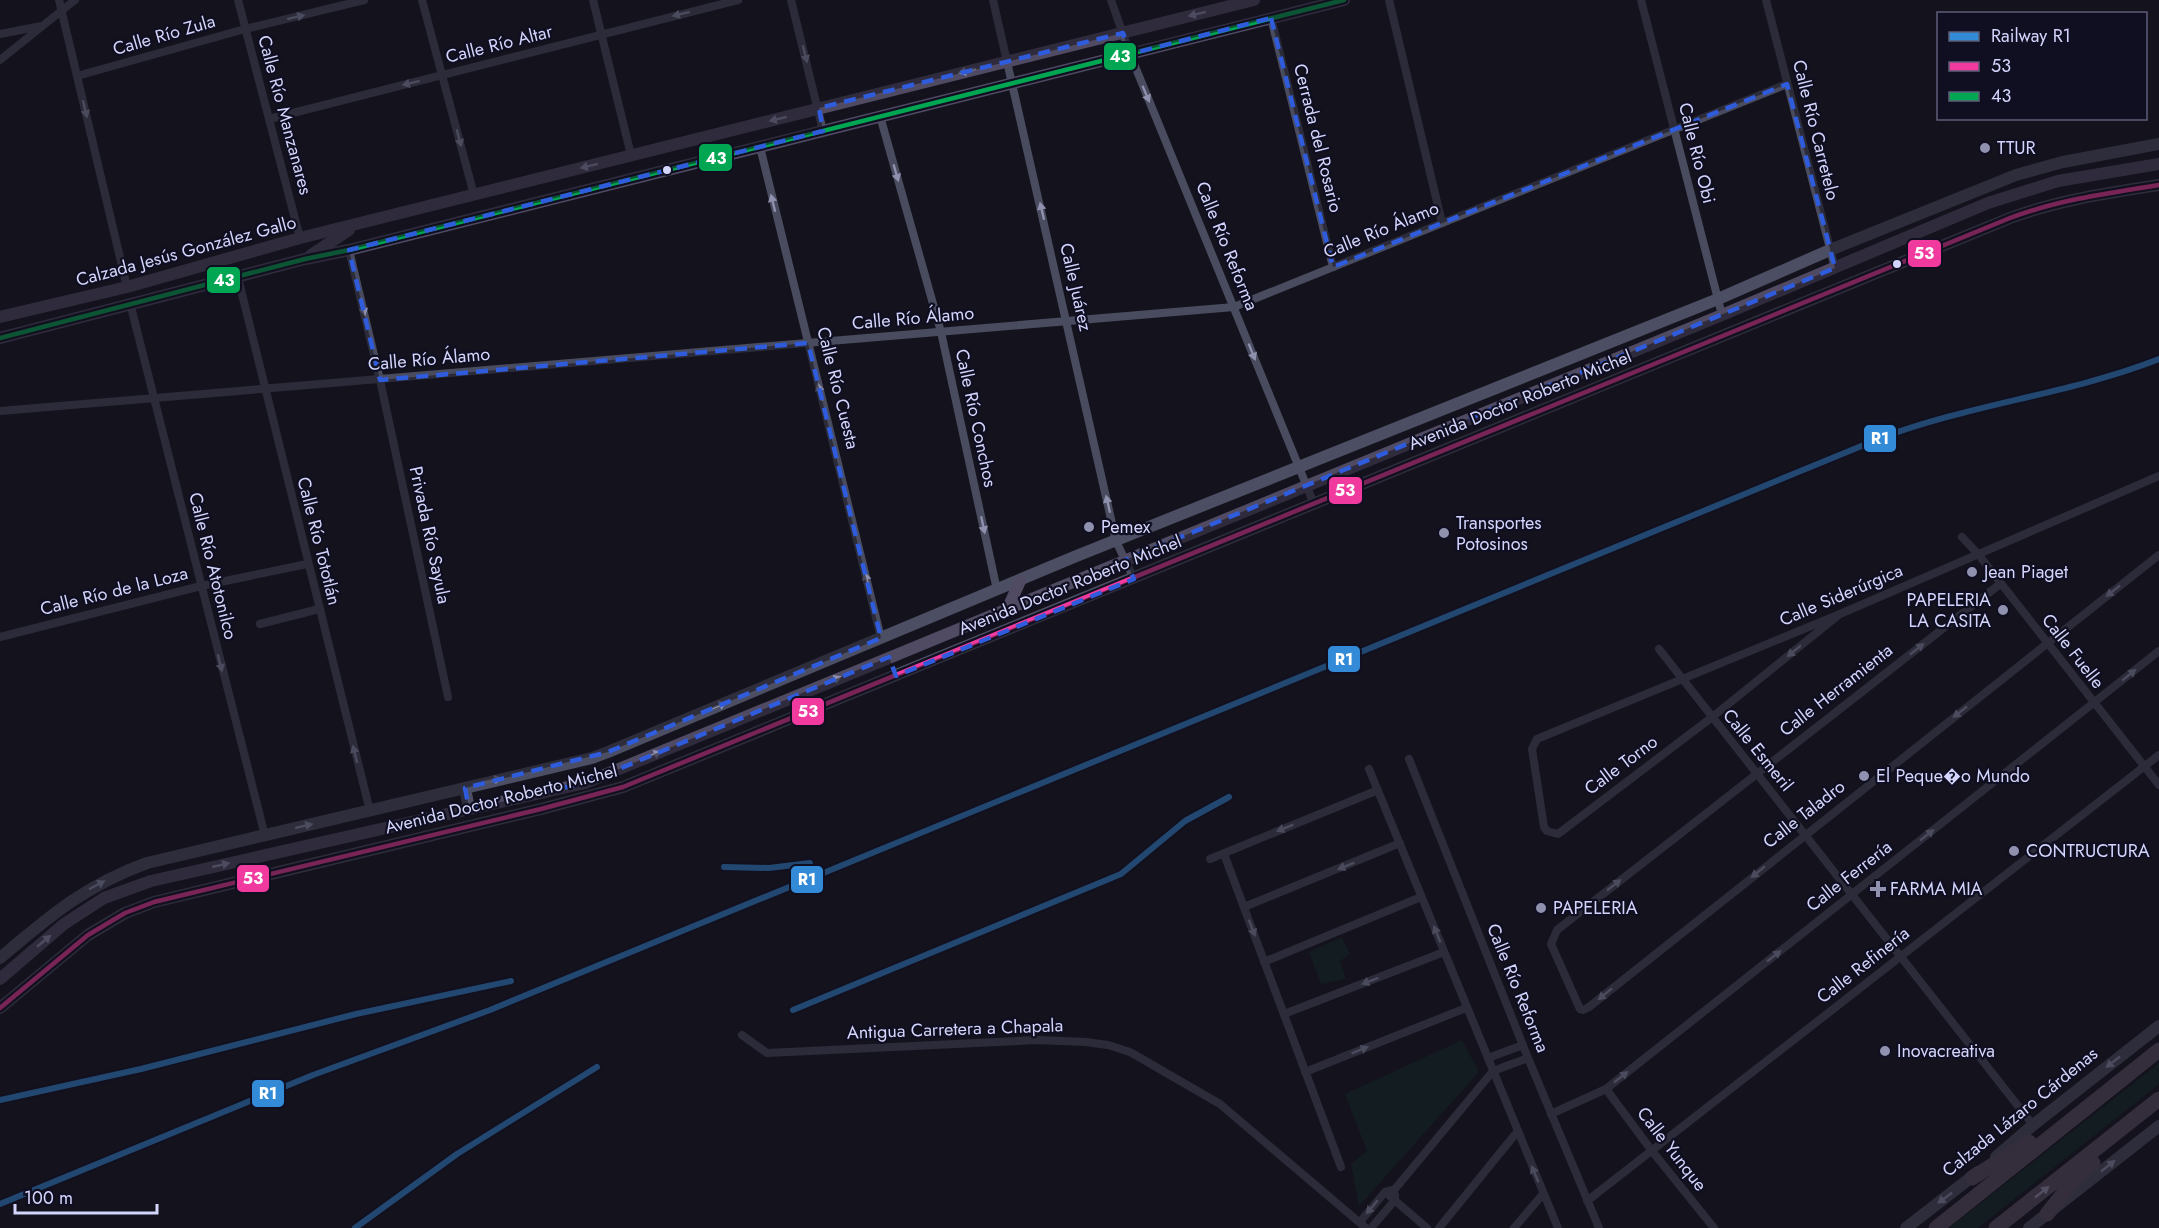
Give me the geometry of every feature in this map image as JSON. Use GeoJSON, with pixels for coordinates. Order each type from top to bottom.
{"type":"FeatureCollection","features":[{"type":"Feature","properties":{"kind":"highway"},"geometry":{"type":"LineString","coordinates":[[1972,1178],[2020,1149],[2159,1041]]}},
{"type":"Feature","properties":{"kind":"highway","name":"Calzada Lázaro Cárdenas"},"geometry":{"type":"LineString","coordinates":[[1935,1228],[2159,1050]]}},
{"type":"Feature","properties":{"kind":"highway"},"geometry":{"type":"LineString","coordinates":[[1996,1228],[2159,1099]]}},
{"type":"Feature","properties":{"kind":"highway"},"geometry":{"type":"LineString","coordinates":[[2047,1214],[2075,1179],[2159,1105]]}},
{"type":"Feature","properties":{"kind":"main road","name":"Calzada Jesús González Gallo"},"geometry":{"type":"LineString","coordinates":[[0,317],[127,287],[300,238],[1254,0]]}},
{"type":"Feature","properties":{"kind":"main road","name":"Calzada Jesús González Gallo"},"geometry":{"type":"LineString","coordinates":[[0,338],[130,303],[238,278],[305,259],[349,250],[1344,0]]}},
{"type":"Feature","properties":{"kind":"main road","name":"Avenida Doctor Roberto Michel"},"geometry":{"type":"LineString","coordinates":[[0,958],[51,915],[80,894],[113,876],[147,864],[592,758],[1116,540],[1718,299],[1830,250],[2016,175],[2063,162],[2159,144]]}},
{"type":"Feature","properties":{"kind":"main road","name":"Avenida Doctor Roberto Michel"},"geometry":{"type":"LineString","coordinates":[[0,979],[64,924],[104,898],[151,881],[585,783],[1722,315],[1988,203],[2058,181],[2159,164]]}},
{"type":"Feature","properties":{"kind":"main road","name":"Avenida Doctor Roberto Michel"},"geometry":{"type":"LineString","coordinates":[[0,1008],[88,935],[125,913],[186,893],[541,809],[623,787],[2010,218],[2064,201],[2159,184]]}},
{"type":"Feature","properties":{"kind":"main road"},"geometry":{"type":"LineString","coordinates":[[305,259],[354,226]]}},
{"type":"Feature","properties":{"kind":"main road"},"geometry":{"type":"LineString","coordinates":[[1008,608],[1020,581]]}},
{"type":"Feature","properties":{"kind":"main road"},"geometry":{"type":"LineString","coordinates":[[889,657],[896,676]]}},
{"type":"Feature","properties":{"kind":"main road"},"geometry":{"type":"LineString","coordinates":[[465,788],[469,809]]}},
{"type":"Feature","properties":{"kind":"main road"},"geometry":{"type":"LineString","coordinates":[[314,844],[316,863]]}},
{"type":"Feature","properties":{"kind":"main road","name":"Calzada Lázaro Cárdenas"},"geometry":{"type":"LineString","coordinates":[[1906,1228],[1972,1178],[2033,1125],[2159,1026]]}},
{"type":"Feature","properties":{"kind":"main road"},"geometry":{"type":"LineString","coordinates":[[2029,1228],[2159,1126]]}},
{"type":"Feature","properties":{"kind":"street"},"geometry":{"type":"LineString","coordinates":[[59,0],[127,287]]}},
{"type":"Feature","properties":{"kind":"street"},"geometry":{"type":"LineString","coordinates":[[0,60],[75,0]]}},
{"type":"Feature","properties":{"kind":"street","name":"Calle Río Manzanares"},"geometry":{"type":"LineString","coordinates":[[238,0],[300,238]]}},
{"type":"Feature","properties":{"kind":"street","name":"Calle Río Zula"},"geometry":{"type":"LineString","coordinates":[[77,76],[245,29],[364,0]]}},
{"type":"Feature","properties":{"kind":"street"},"geometry":{"type":"LineString","coordinates":[[422,0],[474,195]]}},
{"type":"Feature","properties":{"kind":"street"},"geometry":{"type":"LineString","coordinates":[[593,0],[631,155]]}},
{"type":"Feature","properties":{"kind":"street","name":"Calle Río Altar"},"geometry":{"type":"LineString","coordinates":[[269,119],[738,0]]}},
{"type":"Feature","properties":{"kind":"street"},"geometry":{"type":"LineString","coordinates":[[791,0],[823,131]]}},
{"type":"Feature","properties":{"kind":"street","name":"Calle Juárez"},"geometry":{"type":"LineString","coordinates":[[993,0],[1116,540],[1134,579]]}},
{"type":"Feature","properties":{"kind":"street","name":"Calle Río Reforma"},"geometry":{"type":"LineString","coordinates":[[1111,0],[1130,54],[1314,504]]}},
{"type":"Feature","properties":{"kind":"street"},"geometry":{"type":"LineString","coordinates":[[1389,0],[1442,223]]}},
{"type":"Feature","properties":{"kind":"street","name":"Calle Río Obi"},"geometry":{"type":"LineString","coordinates":[[1641,0],[1722,315]]}},
{"type":"Feature","properties":{"kind":"street","name":"Calle Río Carretelo"},"geometry":{"type":"LineString","coordinates":[[1766,0],[1835,268]]}},
{"type":"Feature","properties":{"kind":"street","name":"Cerrada del Rosario"},"geometry":{"type":"LineString","coordinates":[[1271,18],[1333,267]]}},
{"type":"Feature","properties":{"kind":"street"},"geometry":{"type":"LineString","coordinates":[[0,34],[44,26]]}},
{"type":"Feature","properties":{"kind":"street","name":"Calle Río Álamo"},"geometry":{"type":"LineString","coordinates":[[0,411],[1234,307],[1787,84]]}},
{"type":"Feature","properties":{"kind":"street","name":"Calle Río Conchos"},"geometry":{"type":"LineString","coordinates":[[880,116],[941,332],[997,590]]}},
{"type":"Feature","properties":{"kind":"street","name":"Calle Río Cuesta"},"geometry":{"type":"LineString","coordinates":[[760,147],[881,638]]}},
{"type":"Feature","properties":{"kind":"street","name":"Privada Río Sayula"},"geometry":{"type":"LineString","coordinates":[[349,250],[380,380],[448,697]]}},
{"type":"Feature","properties":{"kind":"street","name":"Calle Río Tototlán"},"geometry":{"type":"LineString","coordinates":[[238,278],[370,811]]}},
{"type":"Feature","properties":{"kind":"street","name":"Calle Río Atotonilco"},"geometry":{"type":"LineString","coordinates":[[130,303],[264,836]]}},
{"type":"Feature","properties":{"kind":"street","name":"Calle Siderúrgica"},"geometry":{"type":"LineString","coordinates":[[1550,833],[1544,827],[1532,749],[1534,741],[1840,614],[2159,476]]}},
{"type":"Feature","properties":{"kind":"street","name":"Calle Fuelle"},"geometry":{"type":"LineString","coordinates":[[1962,537],[1978,554],[2159,785]]}},
{"type":"Feature","properties":{"kind":"street","name":"Calle Taladro"},"geometry":{"type":"LineString","coordinates":[[1583,1010],[2159,555]]}},
{"type":"Feature","properties":{"kind":"street","name":"Calle Río de la Loza"},"geometry":{"type":"LineString","coordinates":[[0,637],[201,586],[307,564]]}},
{"type":"Feature","properties":{"kind":"street","name":"Calle Herramienta"},"geometry":{"type":"LineString","coordinates":[[1583,1010],[1577,1006],[1551,944],[1557,930],[2001,584]]}},
{"type":"Feature","properties":{"kind":"street"},"geometry":{"type":"LineString","coordinates":[[260,624],[319,609]]}},
{"type":"Feature","properties":{"kind":"street","name":"Calle Torno"},"geometry":{"type":"LineString","coordinates":[[1550,833],[1558,834],[1711,718],[1840,614]]}},
{"type":"Feature","properties":{"kind":"street","name":"Calle Esmeril"},"geometry":{"type":"LineString","coordinates":[[1659,649],[1680,679],[1805,834],[2033,1125]]}},
{"type":"Feature","properties":{"kind":"street","name":"Calle Ferrería"},"geometry":{"type":"LineString","coordinates":[[1551,1114],[1606,1089],[2159,651]]}},
{"type":"Feature","properties":{"kind":"street","name":"Calle Refinería"},"geometry":{"type":"LineString","coordinates":[[1587,1201],[2159,755]]}},
{"type":"Feature","properties":{"kind":"street","name":"Calle Río Reforma"},"geometry":{"type":"LineString","coordinates":[[1409,759],[1523,1046],[1599,1228]]}},
{"type":"Feature","properties":{"kind":"street"},"geometry":{"type":"LineString","coordinates":[[1369,769],[1558,1228]]}},
{"type":"Feature","properties":{"kind":"street"},"geometry":{"type":"LineString","coordinates":[[1210,859],[1378,790]]}},
{"type":"Feature","properties":{"kind":"street"},"geometry":{"type":"LineString","coordinates":[[1244,908],[1400,843]]}},
{"type":"Feature","properties":{"kind":"street"},"geometry":{"type":"LineString","coordinates":[[1224,854],[1341,1167]]}},
{"type":"Feature","properties":{"kind":"street"},"geometry":{"type":"LineString","coordinates":[[1264,962],[1422,897]]}},
{"type":"Feature","properties":{"kind":"street"},"geometry":{"type":"LineString","coordinates":[[1284,1014],[1444,952]]}},
{"type":"Feature","properties":{"kind":"street"},"geometry":{"type":"LineString","coordinates":[[1305,1072],[1466,1008]]}},
{"type":"Feature","properties":{"kind":"street","name":"Antigua Carretera a Chapala"},"geometry":{"type":"LineString","coordinates":[[741,1035],[767,1053],[1038,1040],[1108,1045],[1130,1052],[1220,1104],[1366,1226]]}},
{"type":"Feature","properties":{"kind":"street"},"geometry":{"type":"LineString","coordinates":[[1488,1058],[1523,1046]]}},
{"type":"Feature","properties":{"kind":"street"},"geometry":{"type":"LineString","coordinates":[[1366,1226],[1385,1192],[1395,1189],[1493,1071],[1528,1058]]}},
{"type":"Feature","properties":{"kind":"street","name":"Calle Yunque"},"geometry":{"type":"LineString","coordinates":[[1606,1089],[1714,1228]]}},
{"type":"Feature","properties":{"kind":"street"},"geometry":{"type":"LineString","coordinates":[[1439,1228],[1517,1132]]}},
{"type":"Feature","properties":{"kind":"street"},"geometry":{"type":"LineString","coordinates":[[1366,1226],[1395,1200],[1395,1189]]}},
{"type":"Feature","properties":{"kind":"street"},"geometry":{"type":"LineString","coordinates":[[1385,1192],[1427,1228]]}},
{"type":"Feature","properties":{"kind":"street"},"geometry":{"type":"LineString","coordinates":[[1514,1228],[1543,1194]]}},
{"type":"Feature","properties":{"kind":"highlighted area"},"geometry":{"type":"Polygon","coordinates":[[[1271,18],[1333,267],[1787,84],[1835,268],[1125,560],[1134,579],[896,676],[889,657],[585,783],[469,809],[465,788],[608,752],[881,638],[808,343],[380,380],[349,250],[823,131],[819,108],[1123,33],[1130,54],[1271,18]]]}},
{"type":"Feature","properties":{"kind":"green space"},"geometry":{"type":"Polygon","coordinates":[[[1342,937],[1350,954],[1340,961],[1346,979],[1321,984],[1309,952],[1342,937]]]}},
{"type":"Feature","properties":{"kind":"green space"},"geometry":{"type":"Polygon","coordinates":[[[1462,1040],[1479,1072],[1359,1206],[1351,1164],[1367,1151],[1345,1094],[1462,1040]]]}},
{"type":"Feature","properties":{"kind":"green space"},"geometry":{"type":"Polygon","coordinates":[[[2159,1063],[2159,1084],[1978,1228],[1949,1228],[2159,1063]]]}},
{"type":"Feature","properties":{"kind":"rail line","name":"R1"},"geometry":{"type":"LineString","coordinates":[[0,1204],[313,1075],[490,1010],[1881,438],[1950,416],[2091,381],[2159,359]]}},
{"type":"Feature","properties":{"kind":"rail line","name":"R1"},"geometry":{"type":"LineString","coordinates":[[793,1010],[1121,874],[1185,821],[1229,797]]}},
{"type":"Feature","properties":{"kind":"rail line","name":"R1"},"geometry":{"type":"LineString","coordinates":[[724,867],[769,868],[810,863]]}},
{"type":"Feature","properties":{"kind":"rail line","name":"R1"},"geometry":{"type":"LineString","coordinates":[[0,1100],[141,1069],[356,1014],[511,981]]}},
{"type":"Feature","properties":{"kind":"rail line","name":"R1"},"geometry":{"type":"LineString","coordinates":[[355,1228],[457,1154],[597,1067]]}},
{"type":"Feature","properties":{"kind":"transit line","name":"43"},"geometry":{"type":"LineString","coordinates":[[0,338],[305,259],[349,250],[1344,0]]}},
{"type":"Feature","properties":{"kind":"transit line","name":"53"},"geometry":{"type":"LineString","coordinates":[[0,1008],[88,935],[125,913],[154,902],[541,809],[623,787],[2010,218],[2065,202],[2159,185]]}},
{"type":"Feature","properties":{"kind":"place","name":"TTUR"},"geometry":{"type":"Point","coordinates":[1985,148]}},
{"type":"Feature","properties":{"kind":"place","name":"Pemex"},"geometry":{"type":"Point","coordinates":[1089,527]}},
{"type":"Feature","properties":{"kind":"place","name":"Transportes Potosinos"},"geometry":{"type":"Point","coordinates":[1444,533]}},
{"type":"Feature","properties":{"kind":"place","name":"Jean Piaget"},"geometry":{"type":"Point","coordinates":[1972,572]}},
{"type":"Feature","properties":{"kind":"place","name":"PAPELERIA LA CASITA"},"geometry":{"type":"Point","coordinates":[2003,610]}},
{"type":"Feature","properties":{"kind":"place","name":"El Peque�o Mundo"},"geometry":{"type":"Point","coordinates":[1864,776]}},
{"type":"Feature","properties":{"kind":"place","name":"CONTRUCTURA"},"geometry":{"type":"Point","coordinates":[2014,851]}},
{"type":"Feature","properties":{"kind":"place","name":"FARMA MIA"},"geometry":{"type":"Point","coordinates":[1878,889]}},
{"type":"Feature","properties":{"kind":"place","name":"PAPELERIA"},"geometry":{"type":"Point","coordinates":[1541,908]}},
{"type":"Feature","properties":{"kind":"place","name":"Inovacreativa"},"geometry":{"type":"Point","coordinates":[1885,1051]}}]}
